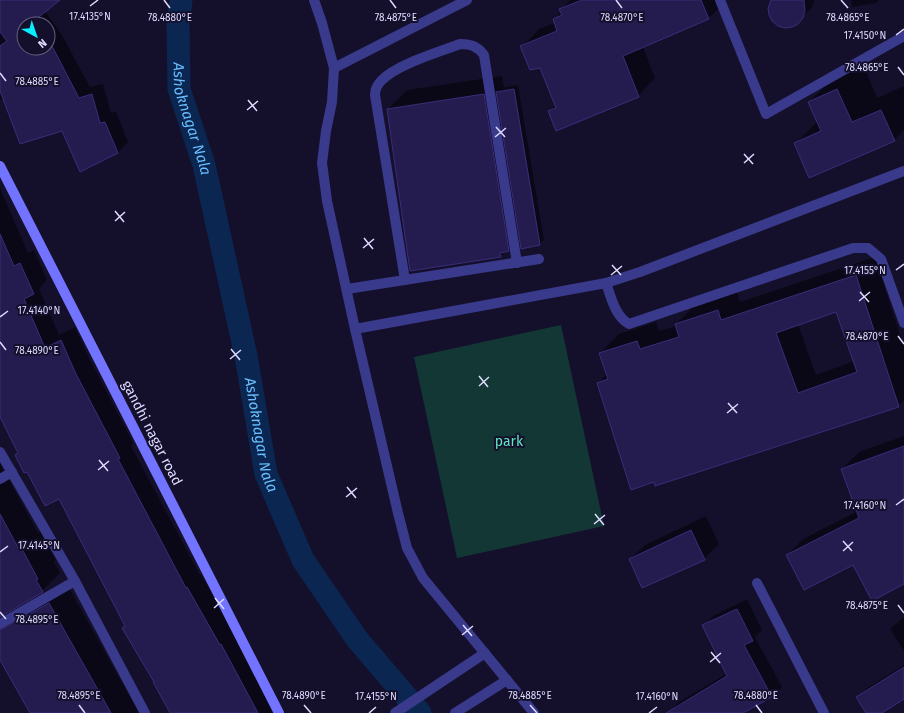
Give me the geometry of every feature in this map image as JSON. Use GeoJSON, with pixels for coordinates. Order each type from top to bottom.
{"type":"FeatureCollection","features":[{"type":"Feature","properties":{"kind":"main road","name":"gandhi nagar road"},"geometry":{"type":"LineString","coordinates":[[0,166],[279,713]]}},
{"type":"Feature","properties":{"kind":"street"},"geometry":{"type":"LineString","coordinates":[[314,0],[334,68],[332,102],[326,131],[322,163],[327,201],[355,329],[398,513],[408,548],[422,578],[534,713]]}},
{"type":"Feature","properties":{"kind":"street"},"geometry":{"type":"LineString","coordinates":[[334,68],[467,0]]}},
{"type":"Feature","properties":{"kind":"street"},"geometry":{"type":"LineString","coordinates":[[720,0],[766,114],[904,36]]}},
{"type":"Feature","properties":{"kind":"street"},"geometry":{"type":"LineString","coordinates":[[405,280],[375,95],[376,88],[381,81],[394,70],[460,44],[471,44],[480,49],[484,55],[517,263]]}},
{"type":"Feature","properties":{"kind":"street"},"geometry":{"type":"LineString","coordinates":[[355,329],[606,282],[654,266],[904,172]]}},
{"type":"Feature","properties":{"kind":"street"},"geometry":{"type":"LineString","coordinates":[[606,282],[612,302],[623,320],[629,324],[854,248],[868,248],[881,258],[904,322]]}},
{"type":"Feature","properties":{"kind":"street"},"geometry":{"type":"LineString","coordinates":[[347,289],[539,259]]}},
{"type":"Feature","properties":{"kind":"street"},"geometry":{"type":"LineString","coordinates":[[0,452],[75,581],[145,713]]}},
{"type":"Feature","properties":{"kind":"street"},"geometry":{"type":"LineString","coordinates":[[0,479],[12,472]]}},
{"type":"Feature","properties":{"kind":"street"},"geometry":{"type":"LineString","coordinates":[[0,624],[75,581]]}},
{"type":"Feature","properties":{"kind":"street"},"geometry":{"type":"LineString","coordinates":[[758,583],[824,713]]}},
{"type":"Feature","properties":{"kind":"street"},"geometry":{"type":"LineString","coordinates":[[395,713],[485,653]]}},
{"type":"Feature","properties":{"kind":"street"},"geometry":{"type":"LineString","coordinates":[[455,713],[507,680]]}},
{"type":"Feature","properties":{"kind":"green space","name":"park"},"geometry":{"type":"Polygon","coordinates":[[[561,325],[604,526],[457,558],[414,357],[561,325]]]}},
{"type":"Feature","properties":{"kind":"building"},"geometry":{"type":"Polygon","coordinates":[[[0,0],[60,0],[40,16],[16,16],[16,56],[56,56],[56,54],[79,98],[92,94],[100,123],[105,122],[118,153],[80,172],[62,131],[20,144],[0,91],[0,46],[7,41],[0,32],[0,0]]]}},
{"type":"Feature","properties":{"kind":"building"},"geometry":{"type":"Polygon","coordinates":[[[582,0],[701,0],[709,19],[623,56],[639,97],[556,131],[548,111],[556,108],[540,68],[530,70],[520,46],[557,31],[553,19],[562,15],[559,9],[582,0]]]}},
{"type":"Feature","properties":{"kind":"building"},"geometry":{"type":"Polygon","coordinates":[[[771,0],[804,0],[805,11],[803,18],[798,24],[792,27],[785,28],[778,26],[772,21],[769,15],[768,8],[771,0]]]}},
{"type":"Feature","properties":{"kind":"building"},"geometry":{"type":"Polygon","coordinates":[[[514,89],[540,245],[521,249],[496,92],[514,89]]]}},
{"type":"Feature","properties":{"kind":"building"},"geometry":{"type":"Polygon","coordinates":[[[837,89],[852,122],[881,110],[895,141],[809,178],[794,143],[821,131],[808,102],[837,89]]]}},
{"type":"Feature","properties":{"kind":"building"},"geometry":{"type":"Polygon","coordinates":[[[484,94],[509,251],[500,253],[501,257],[410,271],[387,109],[484,94]]]}},
{"type":"Feature","properties":{"kind":"building"},"geometry":{"type":"Polygon","coordinates":[[[0,234],[14,266],[20,263],[34,294],[24,299],[45,348],[61,340],[76,374],[120,458],[118,459],[186,588],[187,587],[220,645],[221,644],[258,713],[170,713],[154,682],[122,628],[125,626],[59,499],[45,506],[27,472],[24,473],[15,455],[18,453],[0,417],[0,234]]]}},
{"type":"Feature","properties":{"kind":"building"},"geometry":{"type":"Polygon","coordinates":[[[856,275],[899,407],[655,486],[654,482],[631,490],[597,383],[608,379],[599,353],[637,341],[640,349],[679,337],[675,324],[718,310],[721,320],[856,275]],[[836,312],[776,333],[798,393],[857,372],[836,312]]]}},
{"type":"Feature","properties":{"kind":"building"},"geometry":{"type":"Polygon","coordinates":[[[904,446],[904,584],[872,601],[853,565],[804,590],[786,555],[859,518],[841,469],[904,446]]]}},
{"type":"Feature","properties":{"kind":"building"},"geometry":{"type":"Polygon","coordinates":[[[0,514],[20,551],[22,549],[38,579],[36,580],[43,592],[0,617],[0,514]]]}},
{"type":"Feature","properties":{"kind":"building"},"geometry":{"type":"Polygon","coordinates":[[[691,530],[705,560],[642,588],[629,559],[691,530]]]}},
{"type":"Feature","properties":{"kind":"building"},"geometry":{"type":"Polygon","coordinates":[[[49,603],[111,713],[30,713],[0,660],[0,630],[49,603]]]}},
{"type":"Feature","properties":{"kind":"building"},"geometry":{"type":"Polygon","coordinates":[[[737,609],[753,641],[744,645],[772,697],[743,713],[666,713],[727,676],[702,625],[737,609]]]}},
{"type":"Feature","properties":{"kind":"building"},"geometry":{"type":"Polygon","coordinates":[[[904,667],[904,699],[882,713],[866,713],[856,697],[904,667]]]}},
{"type":"Feature","properties":{"kind":"waterway","name":"Ashoknagar Nala"},"geometry":{"type":"LineString","coordinates":[[181,0],[178,24],[179,89],[204,165],[246,356],[266,474],[303,560],[357,639],[420,713]]}}]}
